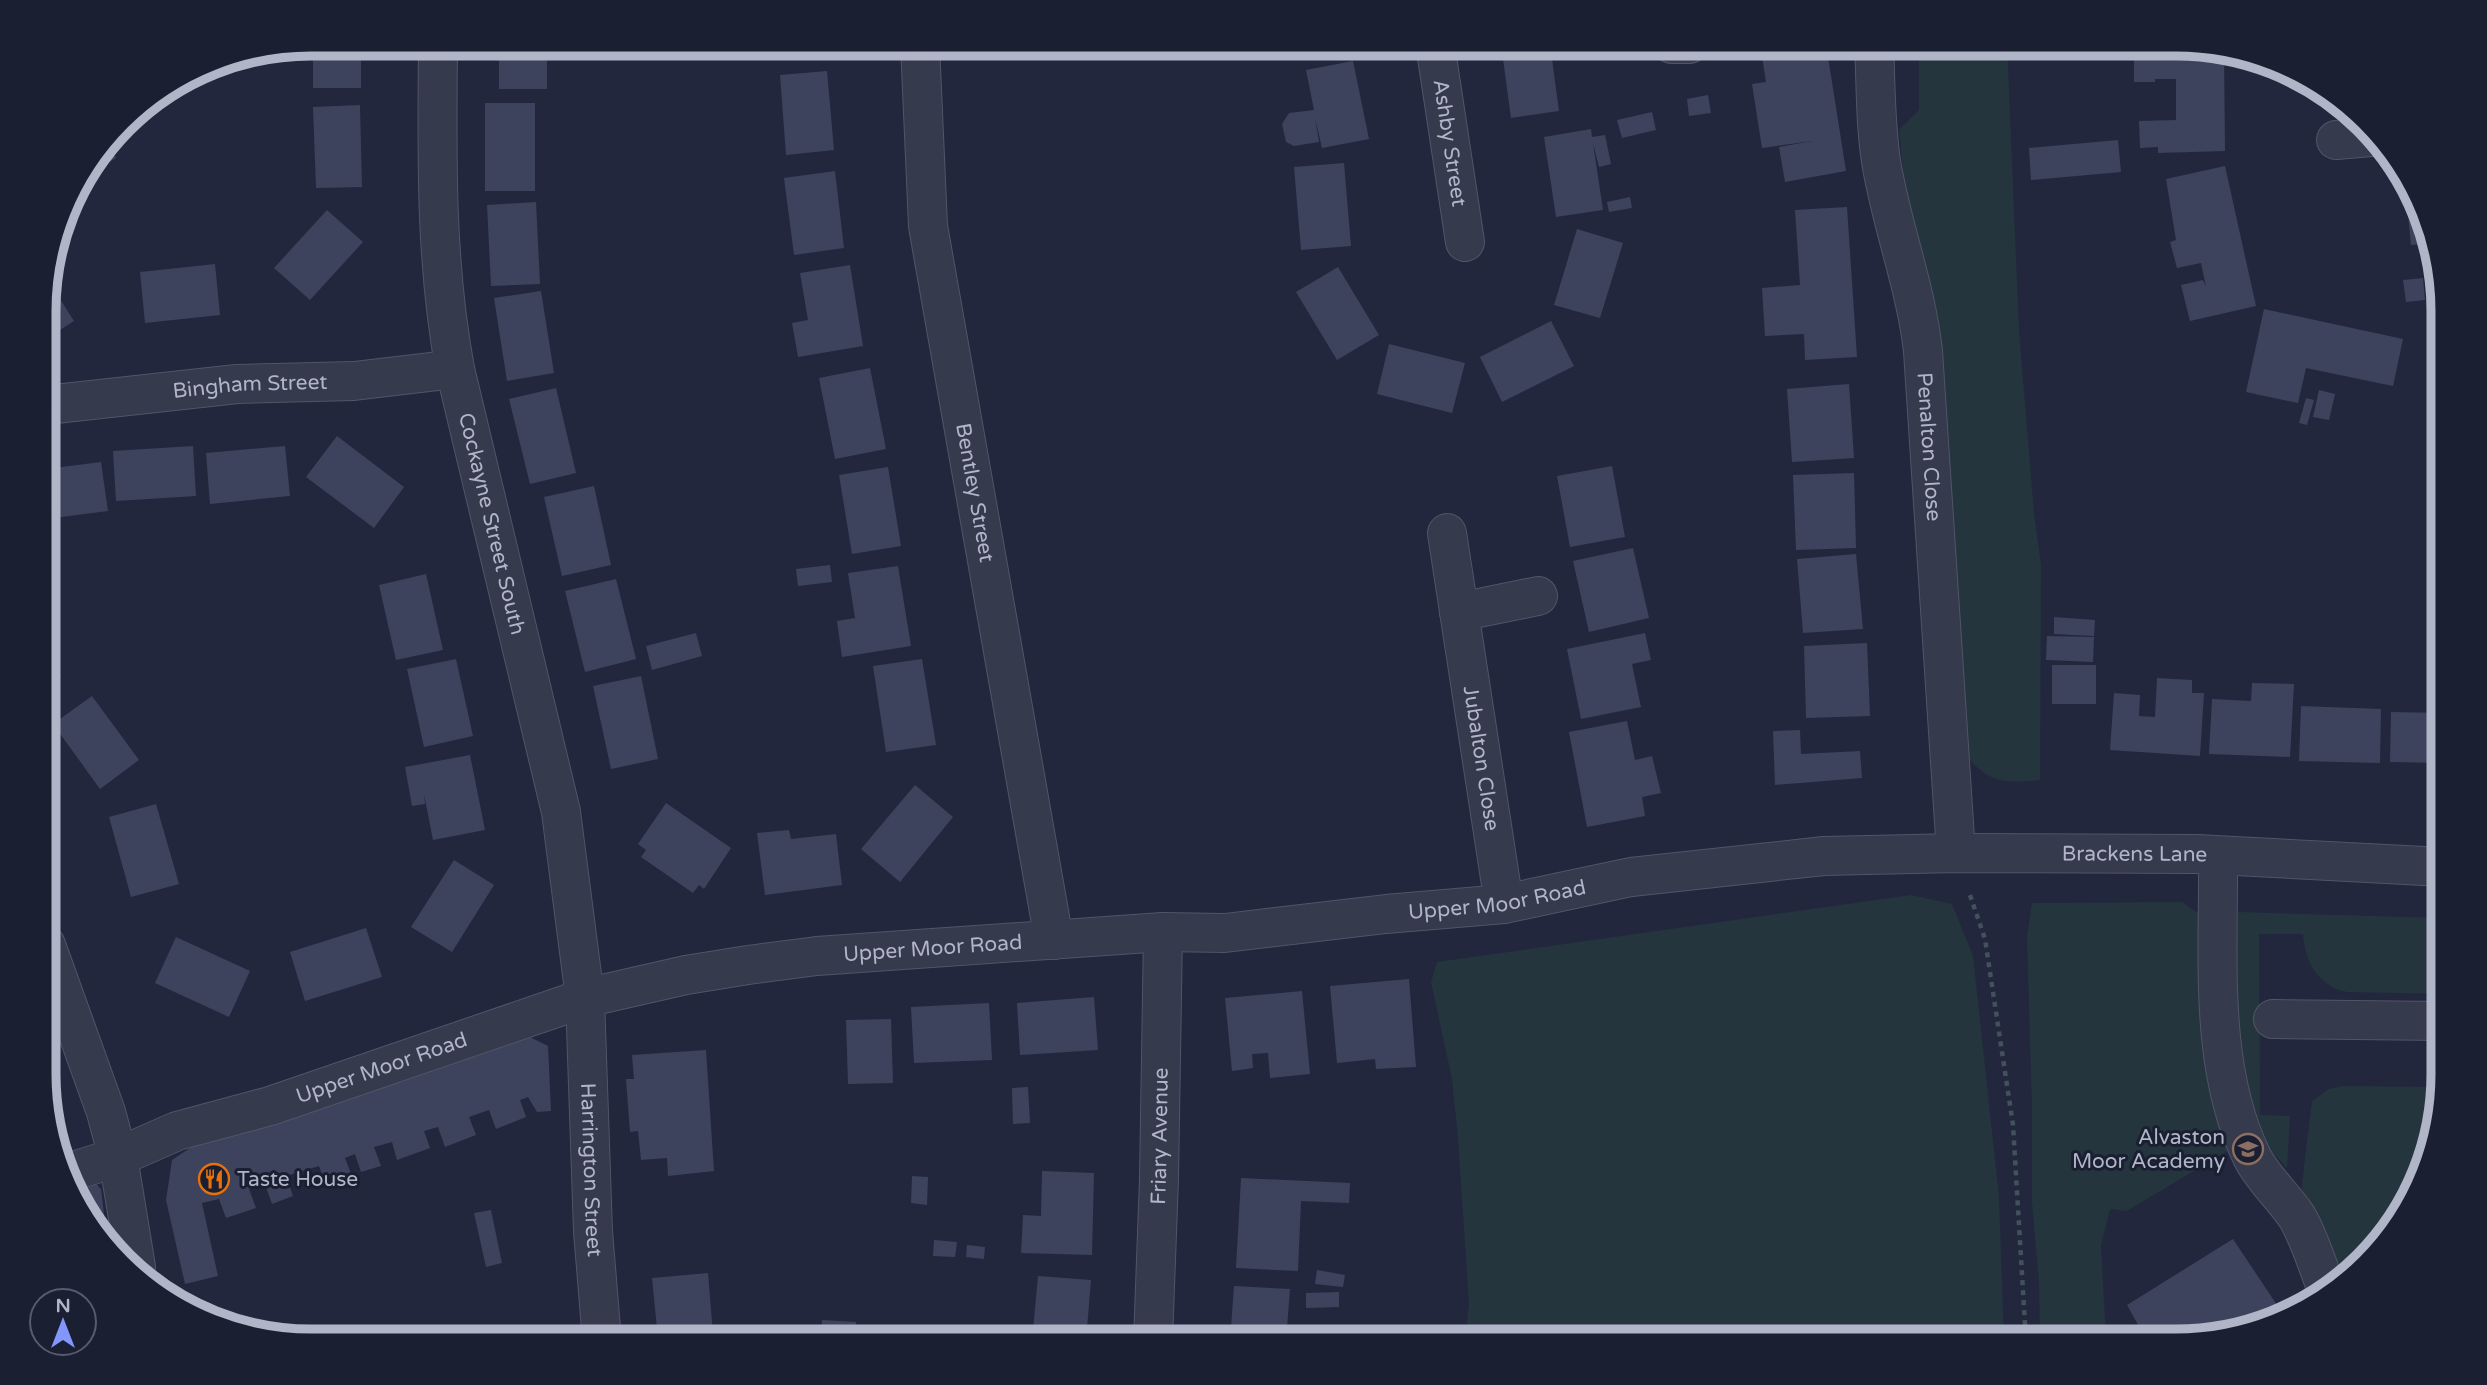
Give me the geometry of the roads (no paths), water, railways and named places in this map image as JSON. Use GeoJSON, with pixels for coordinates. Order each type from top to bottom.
{"type":"FeatureCollection","features":[{"type":"Feature","properties":{"kind":"street","name":"Cockayne Street South"},"geometry":{"type":"LineString","coordinates":[[438,56],[437,191],[444,307],[455,369],[562,812],[585,998]]}},
{"type":"Feature","properties":{"kind":"street","name":"Bentley Street"},"geometry":{"type":"LineString","coordinates":[[921,56],[929,226],[1054,940]]}},
{"type":"Feature","properties":{"kind":"street","name":"Ashby Street"},"geometry":{"type":"LineString","coordinates":[[1438,56],[1465,242]]}},
{"type":"Feature","properties":{"kind":"street","name":"Penalton Close"},"geometry":{"type":"LineString","coordinates":[[1875,56],[1881,164],[1892,220],[1919,313],[1923,351],[1956,853]]}},
{"type":"Feature","properties":{"kind":"street","name":"Bingham Street"},"geometry":{"type":"LineString","coordinates":[[56,404],[237,384],[354,381],[455,369]]}},
{"type":"Feature","properties":{"kind":"street","name":"Jubalton Close"},"geometry":{"type":"LineString","coordinates":[[1447,533],[1504,904]]}},
{"type":"Feature","properties":{"kind":"street"},"geometry":{"type":"LineString","coordinates":[[1459,612],[1538,596]]}},
{"type":"Feature","properties":{"kind":"street","name":"Brackens Lane"},"geometry":{"type":"LineString","coordinates":[[1824,856],[1956,853],[2218,856],[2431,866]]}},
{"type":"Feature","properties":{"kind":"street","name":"Upper Moor Road"},"geometry":{"type":"LineString","coordinates":[[75,1171],[118,1157],[177,1131],[270,1106],[585,998],[686,975],[817,956],[1163,932],[1224,933],[1386,914],[1504,904],[1631,877],[1824,856]]}},
{"type":"Feature","properties":{"kind":"street"},"geometry":{"type":"LineString","coordinates":[[2218,856],[2219,987],[2224,1069],[2236,1115],[2253,1159],[2298,1219],[2324,1282]]}},
{"type":"Feature","properties":{"kind":"street","name":"Friary Avenue"},"geometry":{"type":"LineString","coordinates":[[1153,1329],[1163,932]]}},
{"type":"Feature","properties":{"kind":"street"},"geometry":{"type":"LineString","coordinates":[[56,972],[89,1062],[118,1157],[134,1257]]}},
{"type":"Feature","properties":{"kind":"street","name":"Harrington Street"},"geometry":{"type":"LineString","coordinates":[[585,998],[593,1231],[601,1329]]}},
{"type":"Feature","properties":{"kind":"street"},"geometry":{"type":"LineString","coordinates":[[2273,1019],[2431,1021]]}},
{"type":"Feature","properties":{"kind":"place","name":"Alvaston Moor Academy"},"geometry":{"type":"Point","coordinates":[2248,1149]}},
{"type":"Feature","properties":{"kind":"place","name":"Taste House"},"geometry":{"type":"Point","coordinates":[214,1179]}}]}
